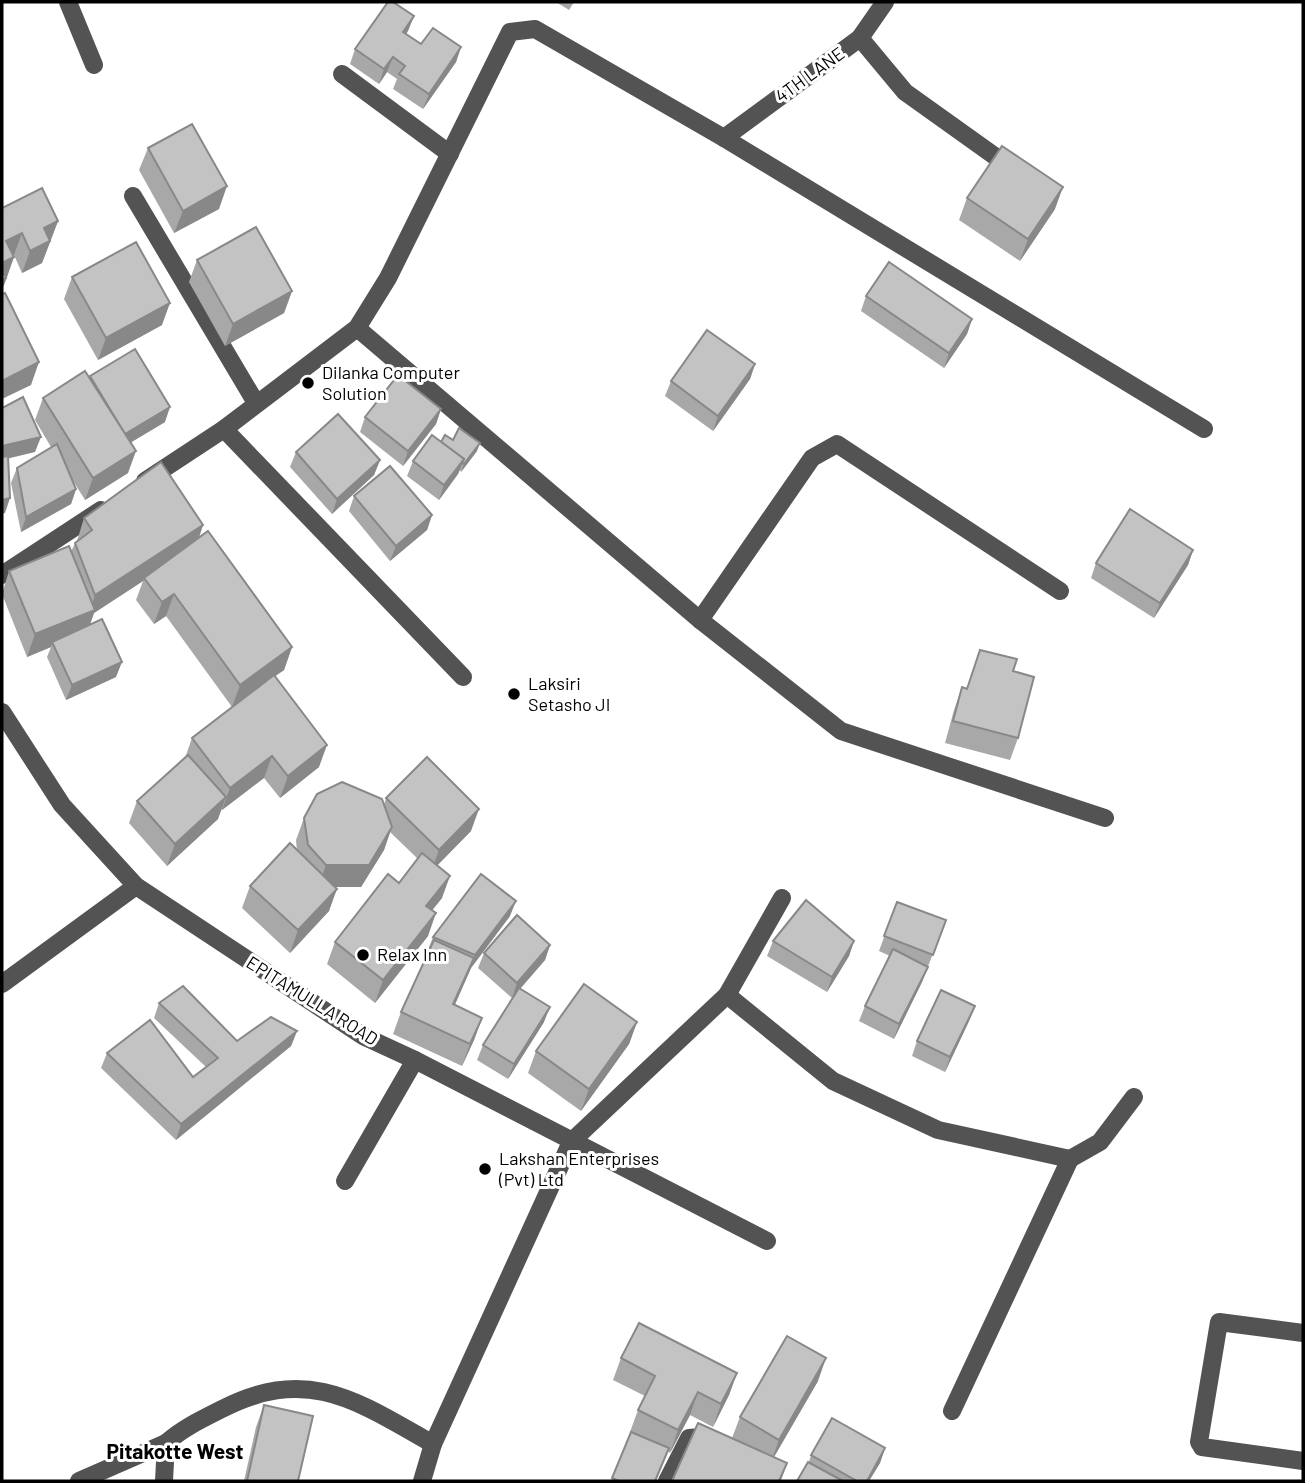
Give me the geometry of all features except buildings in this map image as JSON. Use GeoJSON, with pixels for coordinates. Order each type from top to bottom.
{"type":"FeatureCollection","features":[{"type":"Feature","properties":{"kind":"street"},"geometry":{"type":"LineString","coordinates":[[68,2],[93,65]]}},
{"type":"Feature","properties":{"kind":"street","name":"4TH LANE"},"geometry":{"type":"LineString","coordinates":[[724,138],[860,38],[885,2]]}},
{"type":"Feature","properties":{"kind":"street"},"geometry":{"type":"LineString","coordinates":[[2,575],[225,429],[256,402],[357,328],[388,278],[510,32],[535,29],[724,138],[1204,429]]}},
{"type":"Feature","properties":{"kind":"street"},"geometry":{"type":"LineString","coordinates":[[860,38],[905,92],[1010,167]]}},
{"type":"Feature","properties":{"kind":"street"},"geometry":{"type":"LineString","coordinates":[[342,74],[450,154]]}},
{"type":"Feature","properties":{"kind":"street"},"geometry":{"type":"LineString","coordinates":[[134,196],[256,402]]}},
{"type":"Feature","properties":{"kind":"street"},"geometry":{"type":"LineString","coordinates":[[357,328],[700,620],[841,732],[1105,818]]}},
{"type":"Feature","properties":{"kind":"street"},"geometry":{"type":"LineString","coordinates":[[225,429],[463,677]]}},
{"type":"Feature","properties":{"kind":"street"},"geometry":{"type":"LineString","coordinates":[[700,620],[812,458],[837,444],[1060,591]]}},
{"type":"Feature","properties":{"kind":"street","name":"EPITAMULLA ROAD"},"geometry":{"type":"LineString","coordinates":[[2,715],[62,805],[136,886],[363,1036],[415,1060],[767,1241]]}},
{"type":"Feature","properties":{"kind":"street"},"geometry":{"type":"LineString","coordinates":[[2,984],[136,886]]}},
{"type":"Feature","properties":{"kind":"street"},"geometry":{"type":"LineString","coordinates":[[422,1481],[433,1444],[571,1142],[727,996],[782,898]]}},
{"type":"Feature","properties":{"kind":"street"},"geometry":{"type":"LineString","coordinates":[[727,996],[833,1081],[938,1130],[1070,1159]]}},
{"type":"Feature","properties":{"kind":"street"},"geometry":{"type":"LineString","coordinates":[[345,1181],[415,1060]]}},
{"type":"Feature","properties":{"kind":"street"},"geometry":{"type":"LineString","coordinates":[[953,1411],[1070,1159],[1100,1142],[1134,1097]]}},
{"type":"Feature","properties":{"kind":"street"},"geometry":{"type":"LineString","coordinates":[[1303,1333],[1219,1322],[1199,1442],[1202,1447],[1303,1461]]}},
{"type":"Feature","properties":{"kind":"street"},"geometry":{"type":"LineString","coordinates":[[79,1481],[166,1443],[180,1431],[252,1394],[304,1388],[355,1400],[433,1444]]}},
{"type":"Feature","properties":{"kind":"street"},"geometry":{"type":"LineString","coordinates":[[667,1481],[690,1438],[701,1437],[723,1448]]}},
{"type":"Feature","properties":{"kind":"street"},"geometry":{"type":"LineString","coordinates":[[164,1481],[166,1443]]}},
{"type":"Feature","properties":{"kind":"place","name":"Dilanka Computer Solution"},"geometry":{"type":"Point","coordinates":[308,383]}},
{"type":"Feature","properties":{"kind":"place","name":"Laksiri Setasho JI"},"geometry":{"type":"Point","coordinates":[514,694]}},
{"type":"Feature","properties":{"kind":"place","name":"Relax Inn"},"geometry":{"type":"Point","coordinates":[363,955]}},
{"type":"Feature","properties":{"kind":"place","name":"Lakshan Enterprises (Pvt) Ltd"},"geometry":{"type":"Point","coordinates":[485,1169]}},
{"type":"Feature","properties":{"kind":"district","name":"Pitakotte West"},"geometry":{"type":"Point","coordinates":[175,1452]}}]}
